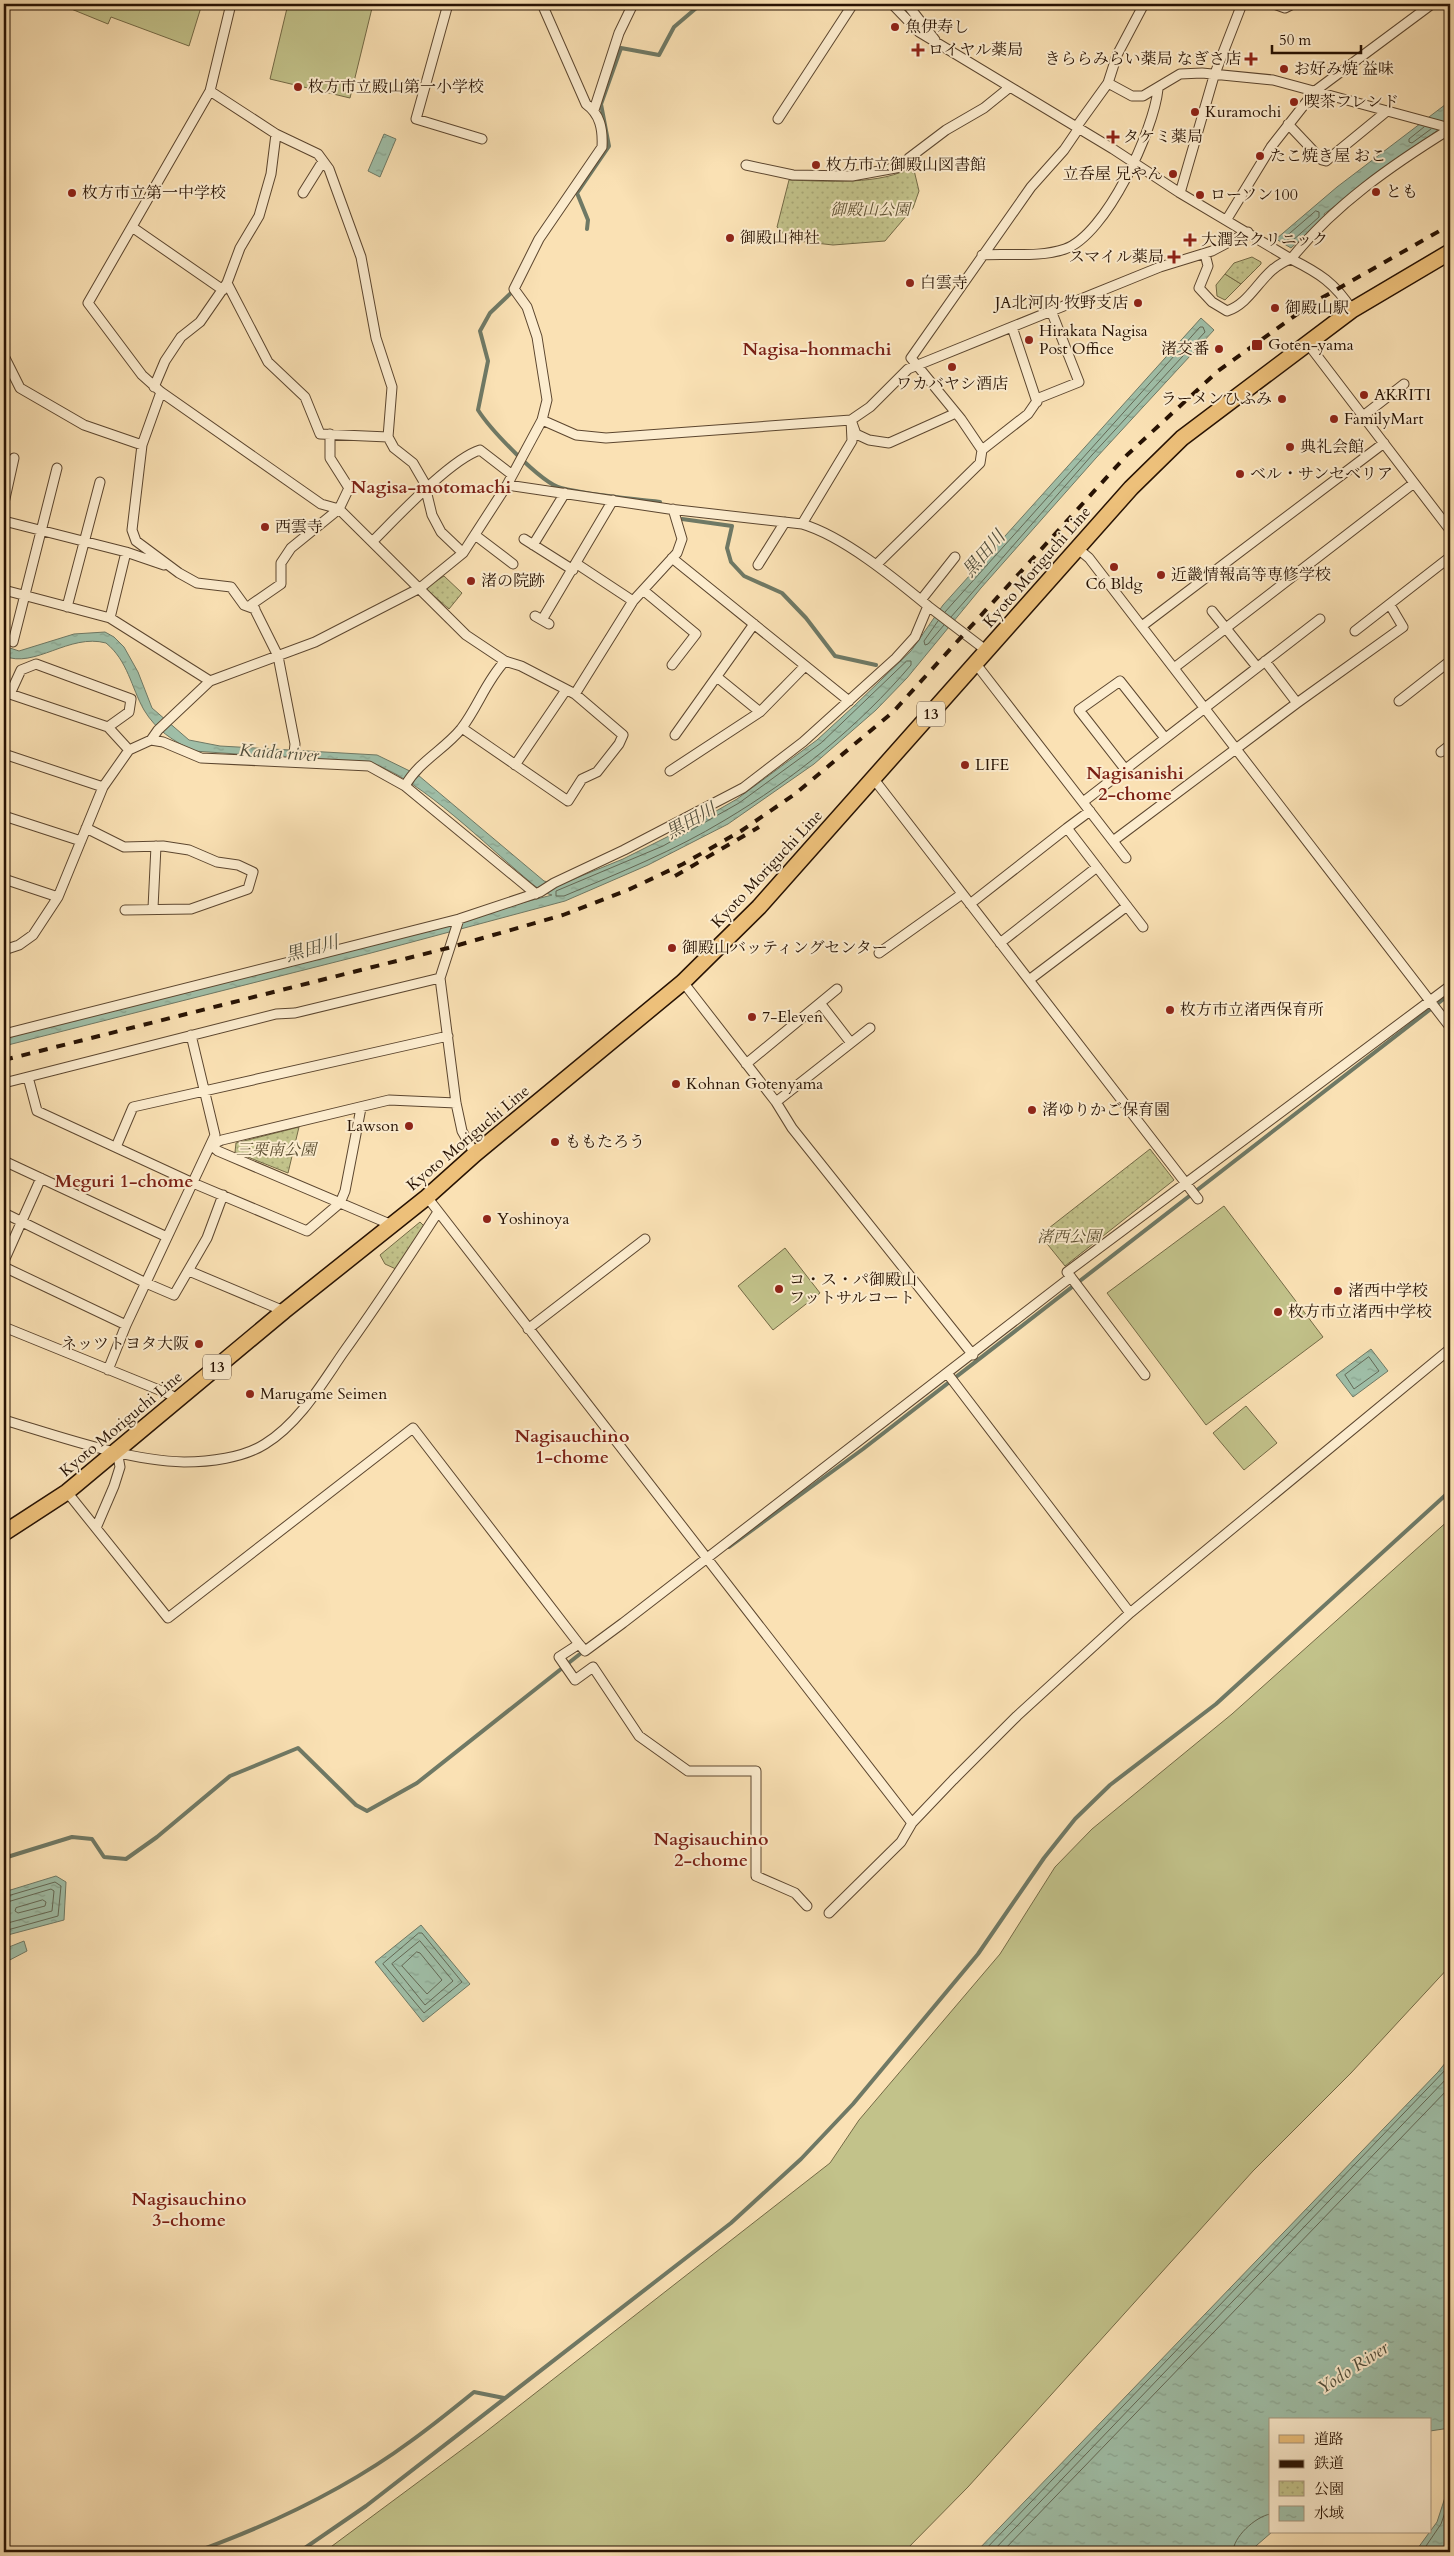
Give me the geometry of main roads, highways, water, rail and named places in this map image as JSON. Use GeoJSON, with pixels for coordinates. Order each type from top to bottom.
{"type":"FeatureCollection","features":[{"type":"Feature","properties":{"kind":"main road","name":"Kyoto Moriguchi Line"},"geometry":{"type":"LineString","coordinates":[[4,1533],[67,1492],[284,1311],[427,1197],[475,1154],[683,982],[758,907],[1131,488],[1182,438],[1352,310],[1450,252]]}},
{"type":"Feature","properties":{"kind":"water"},"geometry":{"type":"Polygon","coordinates":[[[1450,101],[1450,121],[1324,214],[1325,217],[1291,248],[1276,239],[1337,187],[1450,101]]]}},
{"type":"Feature","properties":{"kind":"water"},"geometry":{"type":"Polygon","coordinates":[[[384,134],[396,139],[380,177],[368,171],[384,134]]]}},
{"type":"Feature","properties":{"kind":"water","name":"Kaida river"},"geometry":{"type":"Polygon","coordinates":[[[1201,318],[1214,330],[1096,458],[981,588],[907,678],[876,710],[814,764],[728,824],[648,865],[565,901],[371,953],[4,1046],[4,1038],[552,895],[547,894],[533,884],[444,807],[403,778],[384,768],[367,763],[194,751],[166,734],[149,717],[124,666],[106,643],[92,641],[79,643],[40,655],[16,659],[4,656],[4,646],[19,651],[74,634],[105,632],[114,637],[124,647],[138,672],[152,708],[189,740],[220,746],[377,755],[418,775],[544,881],[559,885],[623,859],[697,822],[737,799],[817,740],[911,651],[943,605],[1201,318]]]}},
{"type":"Feature","properties":{"kind":"water"},"geometry":{"type":"Polygon","coordinates":[[[1371,1349],[1388,1371],[1353,1397],[1336,1375],[1371,1349]]]}},
{"type":"Feature","properties":{"kind":"water"},"geometry":{"type":"Polygon","coordinates":[[[56,1876],[66,1882],[64,1920],[4,1936],[4,1892],[56,1876]]]}},
{"type":"Feature","properties":{"kind":"water"},"geometry":{"type":"Polygon","coordinates":[[[421,1925],[470,1984],[423,2022],[375,1962],[421,1925]]]}},
{"type":"Feature","properties":{"kind":"water"},"geometry":{"type":"Polygon","coordinates":[[[24,1941],[27,1951],[4,1963],[4,1949],[24,1941]]]}},
{"type":"Feature","properties":{"kind":"water","name":"Yodo River"},"geometry":{"type":"Polygon","coordinates":[[[1450,2057],[1450,2428],[1432,2431],[1432,2418],[1269,2418],[1270,2534],[1249,2552],[976,2552],[1438,2072],[1450,2057]]]}},
{"type":"Feature","properties":{"kind":"water"},"geometry":{"type":"Polygon","coordinates":[[[1450,2482],[1450,2552],[1415,2552],[1428,2534],[1432,2534],[1432,2529],[1437,2522],[1450,2482]]]}},
{"type":"Feature","properties":{"kind":"waterway"},"geometry":{"type":"LineString","coordinates":[[587,229],[588,220],[577,193],[609,146],[601,104],[621,48],[659,55],[674,27],[701,4]]}},
{"type":"Feature","properties":{"kind":"waterway"},"geometry":{"type":"LineString","coordinates":[[511,293],[490,313],[480,331],[488,361],[478,410],[484,419],[516,454],[552,484],[585,493],[660,502]]}},
{"type":"Feature","properties":{"kind":"waterway"},"geometry":{"type":"LineString","coordinates":[[682,519],[732,526],[727,548],[731,562],[744,576],[782,593],[806,618],[835,656],[876,665]]}},
{"type":"Feature","properties":{"kind":"waterway"},"geometry":{"type":"LineString","coordinates":[[729,1547],[863,1449],[1450,994]]}},
{"type":"Feature","properties":{"kind":"waterway"},"geometry":{"type":"LineString","coordinates":[[299,2552],[366,2506],[731,2223],[801,2159],[853,2104],[978,1954],[1044,1858],[1075,1819],[1110,1785],[1216,1704],[1450,1491]]}},
{"type":"Feature","properties":{"kind":"waterway"},"geometry":{"type":"LineString","coordinates":[[4,1858],[72,1837],[92,1839],[104,1857],[126,1859],[157,1837],[230,1776],[298,1748],[356,1805],[367,1811],[417,1783],[585,1650]]}},
{"type":"Feature","properties":{"kind":"waterway"},"geometry":{"type":"LineString","coordinates":[[195,2552],[279,2518],[334,2490],[386,2458],[474,2392],[504,2398]]}},
{"type":"Feature","properties":{"kind":"railway"},"geometry":{"type":"LineString","coordinates":[[4,1060],[448,948],[563,915],[628,890],[683,864],[741,831],[795,794],[893,712],[1127,455],[1218,371],[1311,304],[1450,225]]}},
{"type":"Feature","properties":{"kind":"railway"},"geometry":{"type":"LineString","coordinates":[[675,876],[759,827]]}},
{"type":"Feature","properties":{"kind":"place","name":"魚伊寿し"},"geometry":{"type":"Point","coordinates":[895,27]}},
{"type":"Feature","properties":{"kind":"place","name":"ロイヤル薬局"},"geometry":{"type":"Point","coordinates":[918,50]}},
{"type":"Feature","properties":{"kind":"place","name":"きららみらい薬局 なぎさ店"},"geometry":{"type":"Point","coordinates":[1251,59]}},
{"type":"Feature","properties":{"kind":"place","name":"お好み焼 益味"},"geometry":{"type":"Point","coordinates":[1284,69]}},
{"type":"Feature","properties":{"kind":"place","name":"枚方市立殿山第一小学校"},"geometry":{"type":"Point","coordinates":[298,87]}},
{"type":"Feature","properties":{"kind":"place","name":"喫茶フレンド"},"geometry":{"type":"Point","coordinates":[1294,102]}},
{"type":"Feature","properties":{"kind":"place","name":"Kuramochi"},"geometry":{"type":"Point","coordinates":[1195,112]}},
{"type":"Feature","properties":{"kind":"place","name":"タケミ薬局"},"geometry":{"type":"Point","coordinates":[1113,137]}},
{"type":"Feature","properties":{"kind":"place","name":"たこ焼き屋 おこ"},"geometry":{"type":"Point","coordinates":[1260,156]}},
{"type":"Feature","properties":{"kind":"place","name":"枚方市立御殿山図書館"},"geometry":{"type":"Point","coordinates":[816,165]}},
{"type":"Feature","properties":{"kind":"place","name":"立呑屋 兄やん"},"geometry":{"type":"Point","coordinates":[1173,174]}},
{"type":"Feature","properties":{"kind":"place","name":"とも"},"geometry":{"type":"Point","coordinates":[1376,192]}},
{"type":"Feature","properties":{"kind":"place","name":"枚方市立第一中学校"},"geometry":{"type":"Point","coordinates":[72,193]}},
{"type":"Feature","properties":{"kind":"place","name":"ローソン100"},"geometry":{"type":"Point","coordinates":[1200,195]}},
{"type":"Feature","properties":{"kind":"place","name":"御殿山神社"},"geometry":{"type":"Point","coordinates":[730,238]}},
{"type":"Feature","properties":{"kind":"place","name":"大潤会クリニック"},"geometry":{"type":"Point","coordinates":[1190,240]}},
{"type":"Feature","properties":{"kind":"place","name":"スマイル薬局"},"geometry":{"type":"Point","coordinates":[1174,257]}},
{"type":"Feature","properties":{"kind":"place","name":"白雲寺"},"geometry":{"type":"Point","coordinates":[910,283]}},
{"type":"Feature","properties":{"kind":"place","name":"JA北河内 牧野支店"},"geometry":{"type":"Point","coordinates":[1138,303]}},
{"type":"Feature","properties":{"kind":"place","name":"御殿山駅"},"geometry":{"type":"Point","coordinates":[1275,308]}},
{"type":"Feature","properties":{"kind":"place","name":"Hirakata Nagisa Post Office"},"geometry":{"type":"Point","coordinates":[1029,340]}},
{"type":"Feature","properties":{"kind":"place","name":"Goten-yama"},"geometry":{"type":"Point","coordinates":[1257,345]}},
{"type":"Feature","properties":{"kind":"place","name":"渚交番"},"geometry":{"type":"Point","coordinates":[1219,349]}},
{"type":"Feature","properties":{"kind":"place","name":"ワカバヤシ酒店"},"geometry":{"type":"Point","coordinates":[952,367]}},
{"type":"Feature","properties":{"kind":"place","name":"AKRITI"},"geometry":{"type":"Point","coordinates":[1364,395]}},
{"type":"Feature","properties":{"kind":"place","name":"ラーメンひふみ"},"geometry":{"type":"Point","coordinates":[1282,399]}},
{"type":"Feature","properties":{"kind":"place","name":"FamilyMart"},"geometry":{"type":"Point","coordinates":[1334,419]}},
{"type":"Feature","properties":{"kind":"place","name":"典礼会館"},"geometry":{"type":"Point","coordinates":[1290,447]}},
{"type":"Feature","properties":{"kind":"place","name":"ベル・サンセベリア"},"geometry":{"type":"Point","coordinates":[1240,474]}},
{"type":"Feature","properties":{"kind":"place","name":"西雲寺"},"geometry":{"type":"Point","coordinates":[265,527]}},
{"type":"Feature","properties":{"kind":"place","name":"C6 Bldg"},"geometry":{"type":"Point","coordinates":[1114,567]}},
{"type":"Feature","properties":{"kind":"place","name":"近畿情報高等専修学校"},"geometry":{"type":"Point","coordinates":[1161,575]}},
{"type":"Feature","properties":{"kind":"place","name":"渚の院跡"},"geometry":{"type":"Point","coordinates":[471,581]}},
{"type":"Feature","properties":{"kind":"place","name":"LIFE"},"geometry":{"type":"Point","coordinates":[965,765]}},
{"type":"Feature","properties":{"kind":"place","name":"御殿山バッティングセンター"},"geometry":{"type":"Point","coordinates":[672,948]}},
{"type":"Feature","properties":{"kind":"place","name":"枚方市立渚西保育所"},"geometry":{"type":"Point","coordinates":[1170,1010]}},
{"type":"Feature","properties":{"kind":"place","name":"7-Eleven"},"geometry":{"type":"Point","coordinates":[752,1017]}},
{"type":"Feature","properties":{"kind":"place","name":"Kohnan Gotenyama"},"geometry":{"type":"Point","coordinates":[676,1084]}},
{"type":"Feature","properties":{"kind":"place","name":"渚ゆりかご保育園"},"geometry":{"type":"Point","coordinates":[1032,1110]}},
{"type":"Feature","properties":{"kind":"place","name":"Lawson"},"geometry":{"type":"Point","coordinates":[409,1126]}},
{"type":"Feature","properties":{"kind":"place","name":"ももたろう"},"geometry":{"type":"Point","coordinates":[555,1142]}},
{"type":"Feature","properties":{"kind":"place","name":"Yoshinoya"},"geometry":{"type":"Point","coordinates":[487,1219]}},
{"type":"Feature","properties":{"kind":"place","name":"コ・ス・パ御殿山 フットサルコート"},"geometry":{"type":"Point","coordinates":[779,1289]}},
{"type":"Feature","properties":{"kind":"place","name":"渚西中学校"},"geometry":{"type":"Point","coordinates":[1338,1291]}},
{"type":"Feature","properties":{"kind":"place","name":"枚方市立渚西中学校"},"geometry":{"type":"Point","coordinates":[1278,1312]}},
{"type":"Feature","properties":{"kind":"place","name":"ネッツトヨタ大阪"},"geometry":{"type":"Point","coordinates":[199,1344]}},
{"type":"Feature","properties":{"kind":"place","name":"Marugame Seimen"},"geometry":{"type":"Point","coordinates":[250,1394]}},
{"type":"Feature","properties":{"kind":"district","name":"Nagisa-honmachi"},"geometry":{"type":"Point","coordinates":[817,349]}},
{"type":"Feature","properties":{"kind":"district","name":"Nagisa-motomachi"},"geometry":{"type":"Point","coordinates":[431,487]}},
{"type":"Feature","properties":{"kind":"district","name":"Nagisanishi 2-chome"},"geometry":{"type":"Point","coordinates":[1135,783]}},
{"type":"Feature","properties":{"kind":"district","name":"Meguri 1-chome"},"geometry":{"type":"Point","coordinates":[124,1181]}},
{"type":"Feature","properties":{"kind":"district","name":"Nagisauchino 1-chome"},"geometry":{"type":"Point","coordinates":[572,1446]}},
{"type":"Feature","properties":{"kind":"district","name":"Nagisauchino 2-chome"},"geometry":{"type":"Point","coordinates":[711,1849]}},
{"type":"Feature","properties":{"kind":"district","name":"Nagisauchino 3-chome"},"geometry":{"type":"Point","coordinates":[189,2209]}},
{"type":"Feature","properties":{"kind":"park label","name":"御殿山公園"},"geometry":{"type":"Point","coordinates":[870,210]}},
{"type":"Feature","properties":{"kind":"park label","name":"三栗南公園"},"geometry":{"type":"Point","coordinates":[276,1150]}},
{"type":"Feature","properties":{"kind":"park label","name":"渚西公園"},"geometry":{"type":"Point","coordinates":[1069,1237]}},
{"type":"Feature","properties":{"kind":"water label","name":"黒田川"},"geometry":{"type":"Point","coordinates":[984,554]}},
{"type":"Feature","properties":{"kind":"water label","name":"黒田川"},"geometry":{"type":"Point","coordinates":[691,821]}},
{"type":"Feature","properties":{"kind":"water label","name":"黒田川"},"geometry":{"type":"Point","coordinates":[312,949]}}]}
